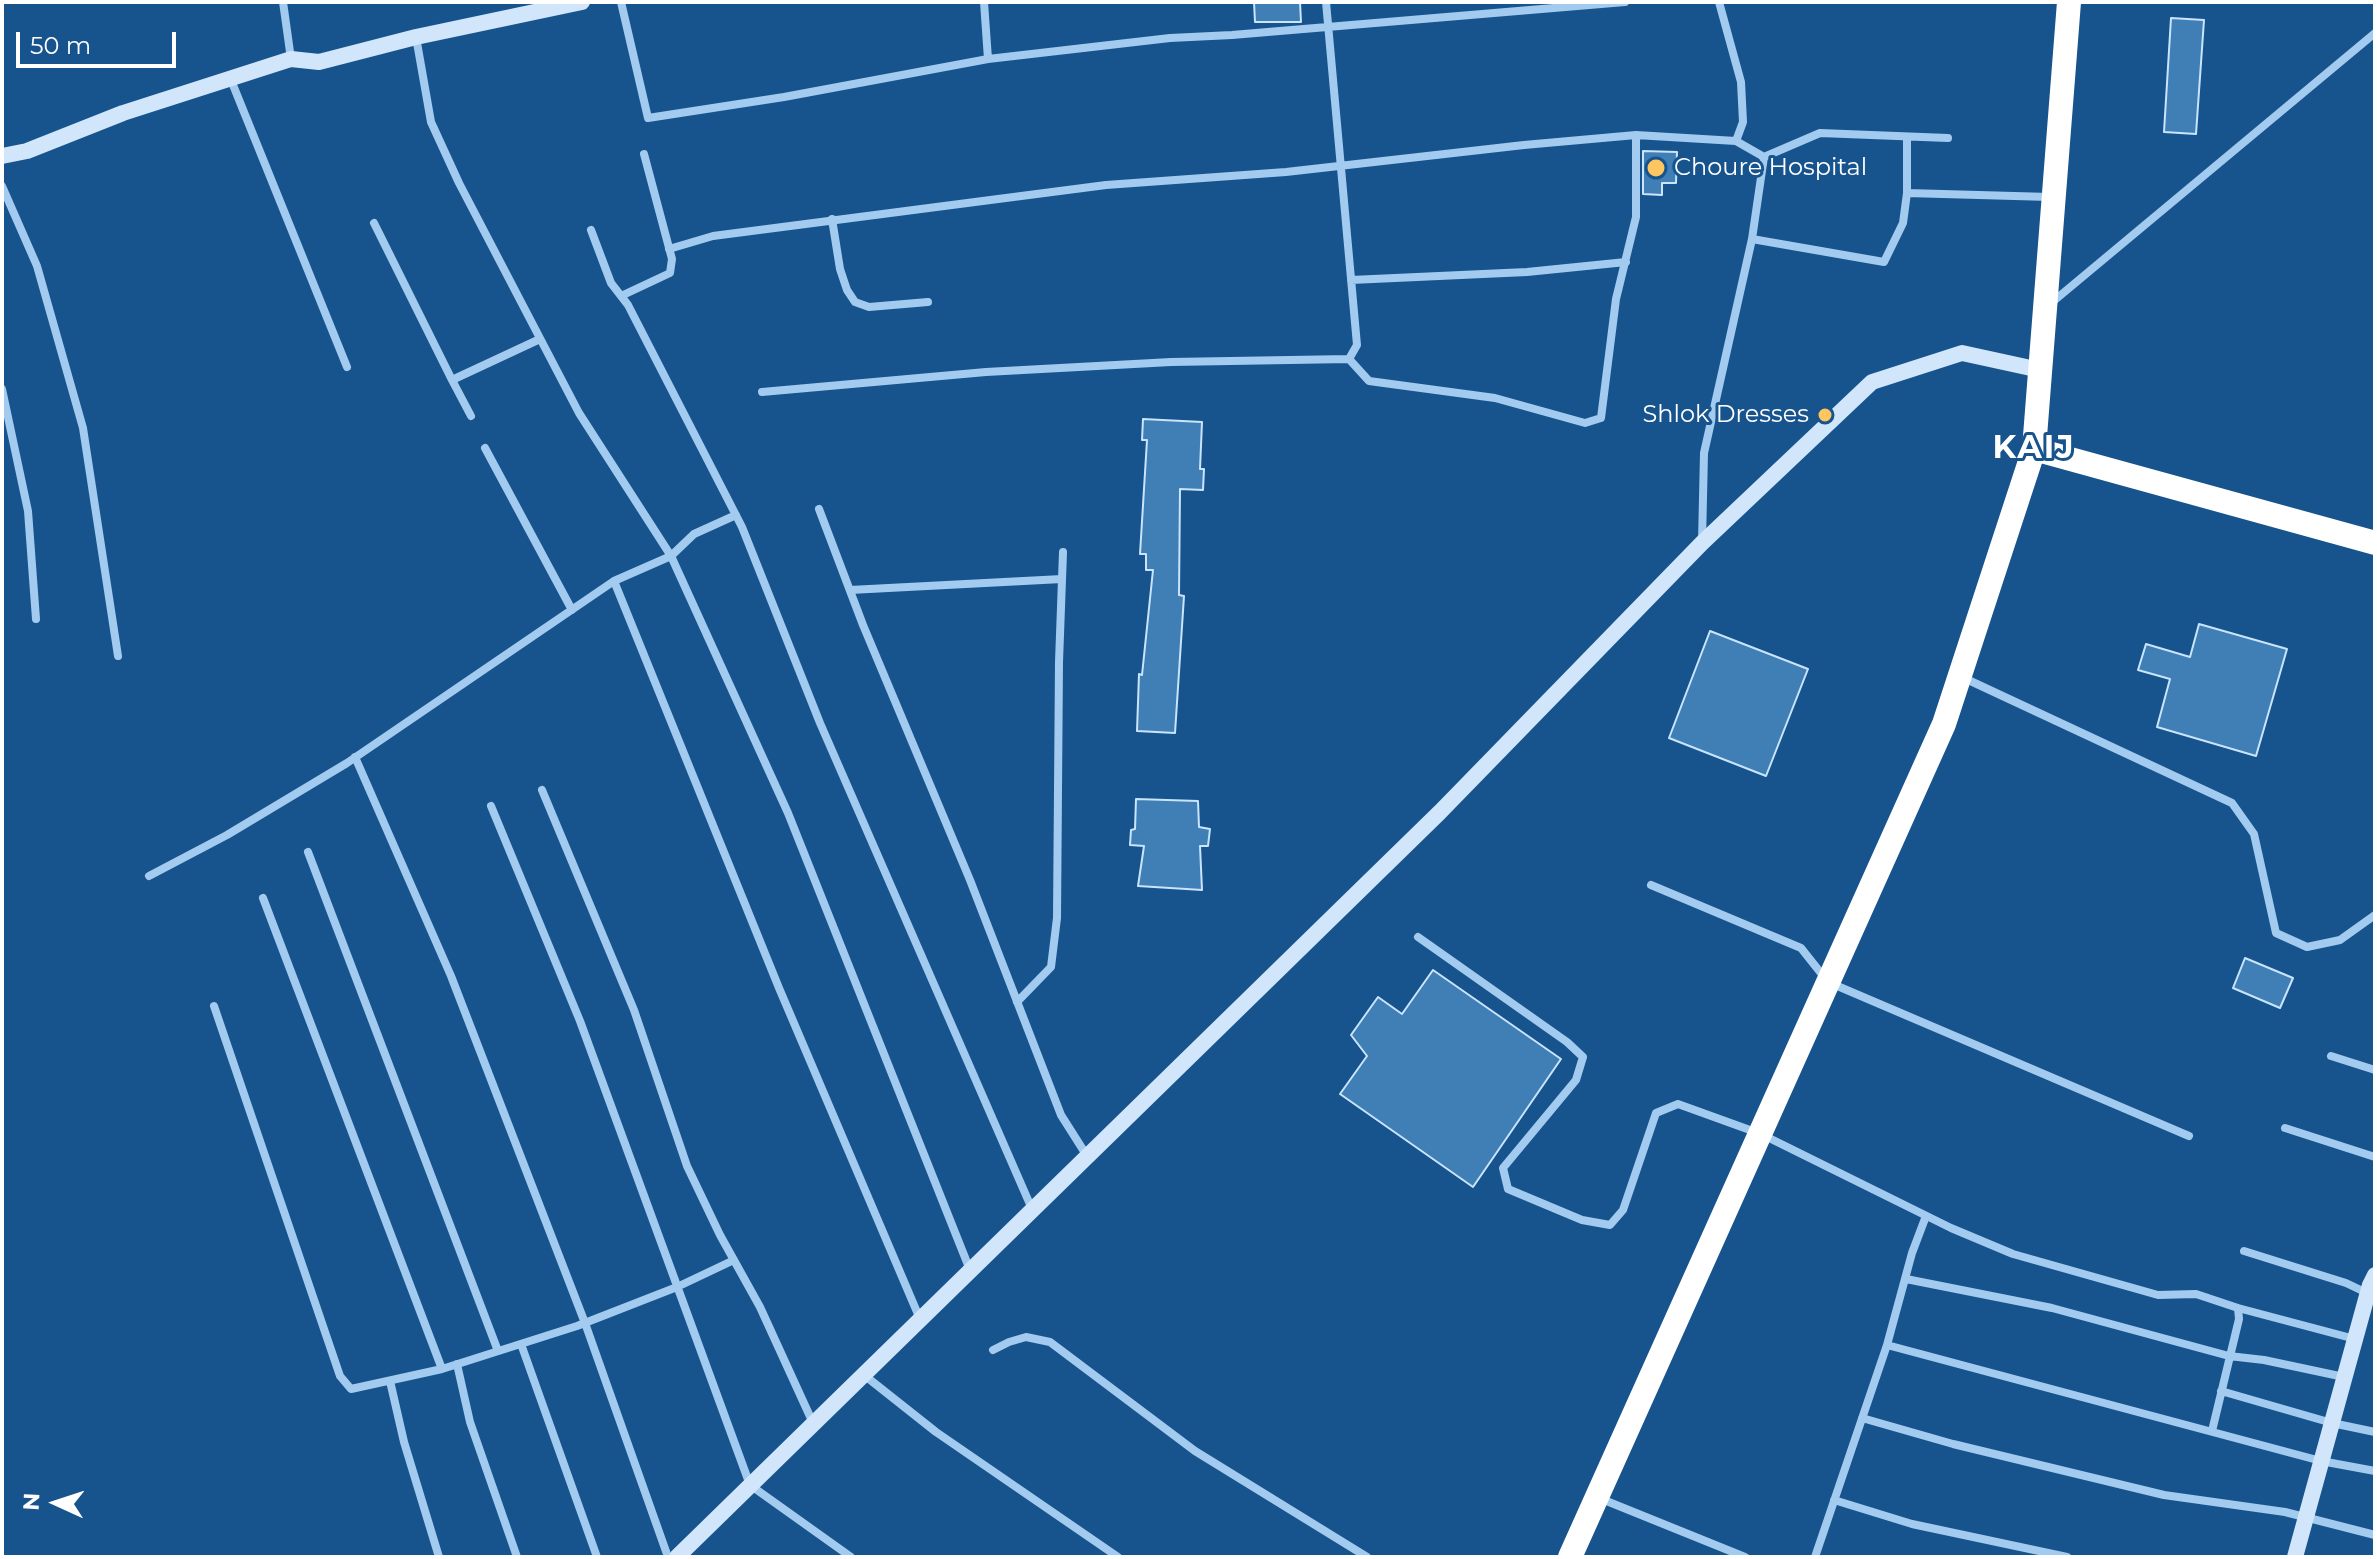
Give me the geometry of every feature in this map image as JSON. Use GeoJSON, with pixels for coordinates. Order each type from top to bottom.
{"type":"FeatureCollection","features":[{"type":"Feature","properties":{"kind":"highway"},"geometry":{"type":"LineString","coordinates":[[1570,1557],[1944,724],[2034,449],[2069,2]]}},
{"type":"Feature","properties":{"kind":"highway"},"geometry":{"type":"LineString","coordinates":[[2034,449],[2375,543]]}},
{"type":"Feature","properties":{"kind":"street"},"geometry":{"type":"LineString","coordinates":[[283,2],[291,59]]}},
{"type":"Feature","properties":{"kind":"street"},"geometry":{"type":"LineString","coordinates":[[2,156],[27,151],[123,113],[291,59],[319,62],[416,37],[582,2]]}},
{"type":"Feature","properties":{"kind":"street"},"geometry":{"type":"LineString","coordinates":[[621,2],[648,118],[784,97],[988,59],[1170,38],[1625,2]]}},
{"type":"Feature","properties":{"kind":"street"},"geometry":{"type":"LineString","coordinates":[[984,2],[988,59]]}},
{"type":"Feature","properties":{"kind":"street"},"geometry":{"type":"LineString","coordinates":[[1326,2],[1357,345],[1349,359]]}},
{"type":"Feature","properties":{"kind":"street"},"geometry":{"type":"LineString","coordinates":[[1719,2],[1741,82],[1743,122],[1736,141]]}},
{"type":"Feature","properties":{"kind":"street"},"geometry":{"type":"LineString","coordinates":[[2045,308],[2375,33]]}},
{"type":"Feature","properties":{"kind":"street"},"geometry":{"type":"LineString","coordinates":[[416,37],[431,122],[459,183],[579,413],[671,556],[788,813],[970,1270]]}},
{"type":"Feature","properties":{"kind":"street"},"geometry":{"type":"LineString","coordinates":[[231,80],[347,367]]}},
{"type":"Feature","properties":{"kind":"street"},"geometry":{"type":"LineString","coordinates":[[1764,157],[1820,133],[1948,138]]}},
{"type":"Feature","properties":{"kind":"street"},"geometry":{"type":"LineString","coordinates":[[762,392],[986,372],[1171,362],[1349,359],[1369,381],[1495,398],[1585,423],[1601,418],[1616,299],[1636,217],[1636,135]]}},
{"type":"Feature","properties":{"kind":"street"},"geometry":{"type":"LineString","coordinates":[[669,249],[713,236],[1106,185],[1636,135],[1736,141],[1764,157]]}},
{"type":"Feature","properties":{"kind":"street"},"geometry":{"type":"LineString","coordinates":[[1752,239],[1884,262],[1903,223],[1907,193],[1907,138]]}},
{"type":"Feature","properties":{"kind":"street"},"geometry":{"type":"LineString","coordinates":[[621,296],[670,273],[672,259],[644,154]]}},
{"type":"Feature","properties":{"kind":"street"},"geometry":{"type":"LineString","coordinates":[[1702,543],[1704,453],[1752,239],[1764,157]]}},
{"type":"Feature","properties":{"kind":"street"},"geometry":{"type":"LineString","coordinates":[[2,186],[37,266],[83,428],[118,656]]}},
{"type":"Feature","properties":{"kind":"street"},"geometry":{"type":"LineString","coordinates":[[1907,193],[2054,197]]}},
{"type":"Feature","properties":{"kind":"street"},"geometry":{"type":"LineString","coordinates":[[832,219],[840,269],[855,302],[869,307],[928,302]]}},
{"type":"Feature","properties":{"kind":"street"},"geometry":{"type":"LineString","coordinates":[[374,223],[471,416]]}},
{"type":"Feature","properties":{"kind":"street"},"geometry":{"type":"LineString","coordinates":[[591,230],[611,283],[621,296],[736,515],[820,723],[1032,1210]]}},
{"type":"Feature","properties":{"kind":"street"},"geometry":{"type":"LineString","coordinates":[[1351,280],[1527,272],[1626,262]]}},
{"type":"Feature","properties":{"kind":"street"},"geometry":{"type":"LineString","coordinates":[[452,380],[540,339]]}},
{"type":"Feature","properties":{"kind":"street"},"geometry":{"type":"LineString","coordinates":[[677,1557],[1440,812],[1702,543],[1872,382],[1962,353],[2040,370]]}},
{"type":"Feature","properties":{"kind":"street"},"geometry":{"type":"LineString","coordinates":[[2,389],[28,511],[36,619]]}},
{"type":"Feature","properties":{"kind":"street"},"geometry":{"type":"LineString","coordinates":[[485,448],[572,610]]}},
{"type":"Feature","properties":{"kind":"street"},"geometry":{"type":"LineString","coordinates":[[819,509],[970,880],[1061,1115],[1087,1156]]}},
{"type":"Feature","properties":{"kind":"street"},"geometry":{"type":"LineString","coordinates":[[149,876],[227,835],[355,757],[614,581],[671,556],[694,534],[736,515]]}},
{"type":"Feature","properties":{"kind":"street"},"geometry":{"type":"LineString","coordinates":[[1017,1002],[1051,967],[1057,918],[1063,552]]}},
{"type":"Feature","properties":{"kind":"street"},"geometry":{"type":"LineString","coordinates":[[850,590],[1062,579]]}},
{"type":"Feature","properties":{"kind":"street"},"geometry":{"type":"LineString","coordinates":[[614,581],[773,975],[920,1320]]}},
{"type":"Feature","properties":{"kind":"street"},"geometry":{"type":"LineString","coordinates":[[1959,676],[2232,803],[2254,834],[2276,933],[2307,947],[2340,940],[2375,915]]}},
{"type":"Feature","properties":{"kind":"street"},"geometry":{"type":"LineString","coordinates":[[355,757],[451,976],[585,1323],[668,1557]]}},
{"type":"Feature","properties":{"kind":"street"},"geometry":{"type":"LineString","coordinates":[[542,790],[634,1010],[687,1166],[760,1307],[813,1424]]}},
{"type":"Feature","properties":{"kind":"street"},"geometry":{"type":"LineString","coordinates":[[491,806],[580,1021],[750,1485],[851,1557]]}},
{"type":"Feature","properties":{"kind":"street"},"geometry":{"type":"LineString","coordinates":[[308,852],[498,1351]]}},
{"type":"Feature","properties":{"kind":"street"},"geometry":{"type":"LineString","coordinates":[[1651,885],[1801,948],[1828,982],[2189,1136]]}},
{"type":"Feature","properties":{"kind":"street"},"geometry":{"type":"LineString","coordinates":[[263,898],[442,1369]]}},
{"type":"Feature","properties":{"kind":"street"},"geometry":{"type":"LineString","coordinates":[[1418,937],[1567,1042],[1583,1057],[1576,1080],[1503,1168],[1508,1189],[1582,1220],[1610,1225],[1623,1210],[1656,1113],[1678,1104],[1761,1134],[1926,1216],[2013,1254],[2158,1295],[2196,1294],[2355,1339]]}},
{"type":"Feature","properties":{"kind":"street"},"geometry":{"type":"LineString","coordinates":[[214,1006],[340,1376],[351,1389],[442,1369],[585,1323],[677,1287],[734,1260]]}},
{"type":"Feature","properties":{"kind":"street"},"geometry":{"type":"LineString","coordinates":[[2331,1056],[2375,1070]]}},
{"type":"Feature","properties":{"kind":"street"},"geometry":{"type":"LineString","coordinates":[[2285,1128],[2375,1157]]}},
{"type":"Feature","properties":{"kind":"street"},"geometry":{"type":"LineString","coordinates":[[1815,1557],[1887,1345],[1912,1253],[1926,1216]]}},
{"type":"Feature","properties":{"kind":"street"},"geometry":{"type":"LineString","coordinates":[[2244,1251],[2346,1283],[2368,1293]]}},
{"type":"Feature","properties":{"kind":"street"},"geometry":{"type":"LineString","coordinates":[[2295,1557],[2375,1276]]}},
{"type":"Feature","properties":{"kind":"street"},"geometry":{"type":"LineString","coordinates":[[1906,1279],[2052,1308],[2229,1356],[2344,1377]]}},
{"type":"Feature","properties":{"kind":"street"},"geometry":{"type":"LineString","coordinates":[[2212,1431],[2239,1319],[2238,1308]]}},
{"type":"Feature","properties":{"kind":"street"},"geometry":{"type":"LineString","coordinates":[[993,1350],[1026,1337],[1050,1342],[1195,1451],[1367,1557]]}},
{"type":"Feature","properties":{"kind":"street"},"geometry":{"type":"LineString","coordinates":[[521,1344],[597,1557]]}},
{"type":"Feature","properties":{"kind":"street"},"geometry":{"type":"LineString","coordinates":[[1887,1345],[2321,1461],[2375,1471]]}},
{"type":"Feature","properties":{"kind":"street"},"geometry":{"type":"LineString","coordinates":[[457,1364],[470,1422],[517,1557]]}},
{"type":"Feature","properties":{"kind":"street"},"geometry":{"type":"LineString","coordinates":[[864,1375],[936,1432],[1118,1557]]}},
{"type":"Feature","properties":{"kind":"street"},"geometry":{"type":"LineString","coordinates":[[390,1381],[404,1442],[439,1557]]}},
{"type":"Feature","properties":{"kind":"street"},"geometry":{"type":"LineString","coordinates":[[2221,1391],[2375,1432]]}},
{"type":"Feature","properties":{"kind":"street"},"geometry":{"type":"LineString","coordinates":[[1862,1418],[1953,1444],[2164,1495],[2285,1512],[2375,1535]]}},
{"type":"Feature","properties":{"kind":"street"},"geometry":{"type":"LineString","coordinates":[[1598,1497],[1745,1557]]}},
{"type":"Feature","properties":{"kind":"street"},"geometry":{"type":"LineString","coordinates":[[1834,1500],[1912,1524],[2067,1557]]}},
{"type":"Feature","properties":{"kind":"building"},"geometry":{"type":"Polygon","coordinates":[[[1254,2],[1300,2],[1301,22],[1255,22],[1254,2]]]}},
{"type":"Feature","properties":{"kind":"building"},"geometry":{"type":"Polygon","coordinates":[[[2171,18],[2204,20],[2196,134],[2164,132],[2171,18]]]}},
{"type":"Feature","properties":{"kind":"building"},"geometry":{"type":"Polygon","coordinates":[[[1643,151],[1677,152],[1676,183],[1662,183],[1662,195],[1643,194],[1643,151]]]}},
{"type":"Feature","properties":{"kind":"building"},"geometry":{"type":"Polygon","coordinates":[[[1143,419],[1202,422],[1200,469],[1204,469],[1203,490],[1180,489],[1179,595],[1184,596],[1175,733],[1137,731],[1139,674],[1142,675],[1153,570],[1146,570],[1146,554],[1140,554],[1147,440],[1142,440],[1143,419]]]}},
{"type":"Feature","properties":{"kind":"building"},"geometry":{"type":"Polygon","coordinates":[[[2199,624],[2287,649],[2256,756],[2157,727],[2170,679],[2138,670],[2146,644],[2190,657],[2199,624]]]}},
{"type":"Feature","properties":{"kind":"building"},"geometry":{"type":"Polygon","coordinates":[[[1710,631],[1808,669],[1766,776],[1669,738],[1710,631]]]}},
{"type":"Feature","properties":{"kind":"building"},"geometry":{"type":"Polygon","coordinates":[[[1136,799],[1198,801],[1199,827],[1210,829],[1208,846],[1200,846],[1202,890],[1138,886],[1144,846],[1130,845],[1131,830],[1135,829],[1136,799]]]}},
{"type":"Feature","properties":{"kind":"building"},"geometry":{"type":"Polygon","coordinates":[[[2245,958],[2293,978],[2280,1008],[2233,988],[2245,958]]]}},
{"type":"Feature","properties":{"kind":"building"},"geometry":{"type":"Polygon","coordinates":[[[1433,970],[1561,1059],[1473,1187],[1340,1094],[1367,1056],[1351,1035],[1378,997],[1402,1014],[1433,970]]]}},
{"type":"Feature","properties":{"kind":"place","name":"Choure Hospital"},"geometry":{"type":"Point","coordinates":[1656,168]}},
{"type":"Feature","properties":{"kind":"place","name":"Shlok Dresses"},"geometry":{"type":"Point","coordinates":[1825,415]}},
{"type":"Feature","properties":{"kind":"district","name":"KAIJ"},"geometry":{"type":"Point","coordinates":[2034,449]}}]}
